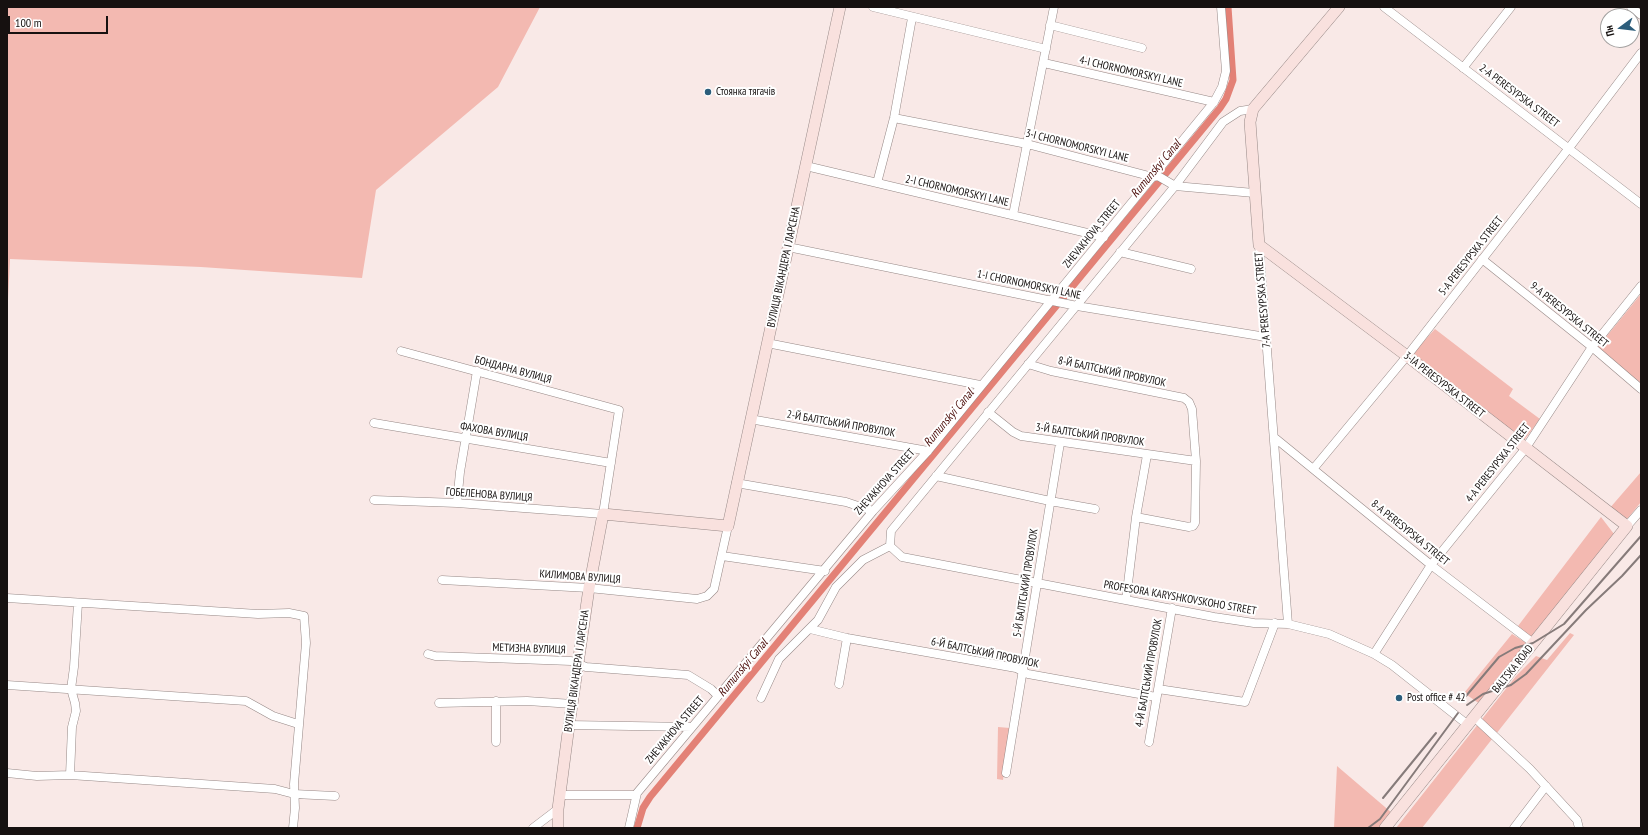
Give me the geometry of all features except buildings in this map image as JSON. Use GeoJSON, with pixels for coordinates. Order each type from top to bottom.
{"type":"FeatureCollection","features":[{"type":"Feature","properties":{"kind":"main road","name":"ВУЛИЦЯ ВІКАНДЕРА І ЛАРСЕНА"},"geometry":{"type":"LineString","coordinates":[[728,526],[736,483],[840,7]]}},
{"type":"Feature","properties":{"kind":"main road"},"geometry":{"type":"LineString","coordinates":[[1253,109],[1339,7]]}},
{"type":"Feature","properties":{"kind":"main road","name":"7-A PERESYPSKA STREET"},"geometry":{"type":"LineString","coordinates":[[1253,109],[1250,122],[1259,245]]}},
{"type":"Feature","properties":{"kind":"main road","name":"3-IA PERESYPSKA STREET"},"geometry":{"type":"LineString","coordinates":[[1259,245],[1407,356],[1627,526]]}},
{"type":"Feature","properties":{"kind":"main road","name":"ВУЛИЦЯ ВІКАНДЕРА І ЛАРСЕНА"},"geometry":{"type":"LineString","coordinates":[[558,828],[558,809],[569,725],[589,588],[603,514]]}},
{"type":"Feature","properties":{"kind":"main road"},"geometry":{"type":"LineString","coordinates":[[603,514],[728,526]]}},
{"type":"Feature","properties":{"kind":"main road","name":"BALTSKA ROAD"},"geometry":{"type":"LineString","coordinates":[[1385,828],[1627,526]]}},
{"type":"Feature","properties":{"kind":"street"},"geometry":{"type":"LineString","coordinates":[[873,7],[912,18],[1046,49]]}},
{"type":"Feature","properties":{"kind":"street"},"geometry":{"type":"LineString","coordinates":[[1014,215],[1054,7]]}},
{"type":"Feature","properties":{"kind":"street","name":"ZHEVAKHOVA STREET"},"geometry":{"type":"LineString","coordinates":[[629,828],[636,795],[825,571],[873,511],[928,451],[980,385],[1054,302],[1104,237],[1214,102],[1222,87],[1226,71],[1221,7]]}},
{"type":"Feature","properties":{"kind":"street","name":"2-A PERESYPSKA STREET"},"geometry":{"type":"LineString","coordinates":[[1384,7],[1570,148],[1641,204]]}},
{"type":"Feature","properties":{"kind":"street"},"geometry":{"type":"LineString","coordinates":[[1463,68],[1511,7]]}},
{"type":"Feature","properties":{"kind":"street"},"geometry":{"type":"LineString","coordinates":[[1631,7],[1641,15]]}},
{"type":"Feature","properties":{"kind":"street"},"geometry":{"type":"LineString","coordinates":[[878,183],[894,118],[912,18]]}},
{"type":"Feature","properties":{"kind":"street"},"geometry":{"type":"LineString","coordinates":[[1050,25],[1142,48]]}},
{"type":"Feature","properties":{"kind":"street","name":"5-A PERESYPSKA STREET"},"geometry":{"type":"LineString","coordinates":[[1314,468],[1407,356],[1570,148],[1641,53]]}},
{"type":"Feature","properties":{"kind":"street","name":"4-I CHORNOMORSKYI LANE"},"geometry":{"type":"LineString","coordinates":[[1044,63],[1214,102]]}},
{"type":"Feature","properties":{"kind":"street"},"geometry":{"type":"LineString","coordinates":[[761,698],[779,659],[797,639],[810,629],[818,620],[836,587],[863,560],[890,546],[890,531],[1120,252],[1223,122],[1236,113],[1253,109]]}},
{"type":"Feature","properties":{"kind":"street","name":"3-I CHORNOMORSKYI LANE"},"geometry":{"type":"LineString","coordinates":[[894,118],[1027,144],[1155,176],[1174,185],[1254,193]]}},
{"type":"Feature","properties":{"kind":"street","name":"2-I CHORNOMORSKYI LANE"},"geometry":{"type":"LineString","coordinates":[[806,166],[1104,237]]}},
{"type":"Feature","properties":{"kind":"street","name":"7-A PERESYPSKA STREET"},"geometry":{"type":"LineString","coordinates":[[1259,245],[1275,438],[1288,624]]}},
{"type":"Feature","properties":{"kind":"street","name":"1-I CHORNOMORSKYI LANE"},"geometry":{"type":"LineString","coordinates":[[788,247],[1075,306],[1266,337]]}},
{"type":"Feature","properties":{"kind":"street"},"geometry":{"type":"LineString","coordinates":[[1120,252],[1190,269]]}},
{"type":"Feature","properties":{"kind":"street","name":"9-A PERESYPSKA STREET"},"geometry":{"type":"LineString","coordinates":[[1482,259],[1592,347],[1641,389]]}},
{"type":"Feature","properties":{"kind":"street","name":"4-A PERESYPSKA STREET"},"geometry":{"type":"LineString","coordinates":[[1374,654],[1431,565],[1526,449],[1592,347],[1641,286]]}},
{"type":"Feature","properties":{"kind":"street"},"geometry":{"type":"LineString","coordinates":[[767,343],[980,385]]}},
{"type":"Feature","properties":{"kind":"street","name":"БОНДАРНА ВУЛИЦЯ"},"geometry":{"type":"LineString","coordinates":[[400,351],[619,410]]}},
{"type":"Feature","properties":{"kind":"street","name":"8-Й БАЛТСЬКИЙ ПРОВУЛОК"},"geometry":{"type":"LineString","coordinates":[[1028,364],[1051,371],[1184,398],[1189,402],[1192,409],[1196,461]]}},
{"type":"Feature","properties":{"kind":"street"},"geometry":{"type":"LineString","coordinates":[[457,503],[477,371]]}},
{"type":"Feature","properties":{"kind":"street","name":"ВУЛИЦЯ ВІКАНДЕРА І ЛАРСЕНА"},"geometry":{"type":"LineString","coordinates":[[603,514],[619,410]]}},
{"type":"Feature","properties":{"kind":"street","name":"3-Й БАЛТСЬКИЙ ПРОВУЛОК"},"geometry":{"type":"LineString","coordinates":[[988,412],[1013,432],[1021,436],[1060,443],[1196,461]]}},
{"type":"Feature","properties":{"kind":"street","name":"2-Й БАЛТСЬКИЙ ПРОВУЛОК"},"geometry":{"type":"LineString","coordinates":[[750,419],[928,451]]}},
{"type":"Feature","properties":{"kind":"street","name":"ФАХОВА ВУЛИЦЯ"},"geometry":{"type":"LineString","coordinates":[[374,423],[611,463]]}},
{"type":"Feature","properties":{"kind":"street","name":"8-A PERESYPSKA STREET"},"geometry":{"type":"LineString","coordinates":[[1275,438],[1314,468],[1431,565],[1533,643]]}},
{"type":"Feature","properties":{"kind":"street","name":"5-Й БАЛТСЬКИЙ ПРОВУЛОК"},"geometry":{"type":"LineString","coordinates":[[1006,773],[1060,443]]}},
{"type":"Feature","properties":{"kind":"street"},"geometry":{"type":"LineString","coordinates":[[1126,600],[1136,517],[1147,455]]}},
{"type":"Feature","properties":{"kind":"street"},"geometry":{"type":"LineString","coordinates":[[1136,517],[1193,526],[1195,523],[1196,461]]}},
{"type":"Feature","properties":{"kind":"street"},"geometry":{"type":"LineString","coordinates":[[936,476],[1050,501],[1095,509]]}},
{"type":"Feature","properties":{"kind":"street"},"geometry":{"type":"LineString","coordinates":[[736,483],[846,502],[873,511]]}},
{"type":"Feature","properties":{"kind":"street","name":"ГОБЕЛЕНОВА ВУЛИЦЯ"},"geometry":{"type":"LineString","coordinates":[[374,500],[457,503],[603,514]]}},
{"type":"Feature","properties":{"kind":"street","name":"BALTSKA ROAD"},"geometry":{"type":"LineString","coordinates":[[1627,526],[1641,510]]}},
{"type":"Feature","properties":{"kind":"street","name":"ВУЛИЦЯ ВІКАНДЕРА І ЛАРСЕНА"},"geometry":{"type":"LineString","coordinates":[[714,589],[728,526]]}},
{"type":"Feature","properties":{"kind":"street","name":"PROFESORA KARYSHKOVSKOHO STREET"},"geometry":{"type":"LineString","coordinates":[[890,546],[902,557],[1244,622],[1288,624],[1329,634],[1374,654],[1392,665],[1471,721],[1546,786],[1577,820],[1579,828]]}},
{"type":"Feature","properties":{"kind":"street"},"geometry":{"type":"LineString","coordinates":[[722,556],[825,571]]}},
{"type":"Feature","properties":{"kind":"street","name":"КИЛИМОВА ВУЛИЦЯ"},"geometry":{"type":"LineString","coordinates":[[442,580],[589,588],[697,599],[707,596],[714,589]]}},
{"type":"Feature","properties":{"kind":"street"},"geometry":{"type":"LineString","coordinates":[[7,598],[78,604],[258,614],[289,613],[304,616],[306,643],[298,724],[293,828]]}},
{"type":"Feature","properties":{"kind":"street"},"geometry":{"type":"LineString","coordinates":[[70,775],[72,727],[76,711],[70,689],[74,667],[78,604]]}},
{"type":"Feature","properties":{"kind":"street","name":"4-Й БАЛТСЬКИЙ ПРОВУЛОК"},"geometry":{"type":"LineString","coordinates":[[1148,742],[1172,608]]}},
{"type":"Feature","properties":{"kind":"street","name":"6-Й БАЛТСЬКИЙ ПРОВУЛОК"},"geometry":{"type":"LineString","coordinates":[[810,629],[847,638],[1016,668],[1022,671],[1157,693],[1245,702],[1275,623]]}},
{"type":"Feature","properties":{"kind":"street"},"geometry":{"type":"LineString","coordinates":[[838,684],[847,638]]}},
{"type":"Feature","properties":{"kind":"street","name":"МЕТИЗНА ВУЛИЦЯ"},"geometry":{"type":"LineString","coordinates":[[428,654],[435,656],[571,661],[586,667],[688,675],[711,689],[718,696]]}},
{"type":"Feature","properties":{"kind":"street"},"geometry":{"type":"LineString","coordinates":[[7,685],[246,701],[273,716],[298,724]]}},
{"type":"Feature","properties":{"kind":"street"},"geometry":{"type":"LineString","coordinates":[[496,701],[496,742]]}},
{"type":"Feature","properties":{"kind":"street"},"geometry":{"type":"LineString","coordinates":[[439,703],[527,701],[573,704]]}},
{"type":"Feature","properties":{"kind":"street"},"geometry":{"type":"LineString","coordinates":[[569,725],[692,727]]}},
{"type":"Feature","properties":{"kind":"street"},"geometry":{"type":"LineString","coordinates":[[7,773],[38,776],[70,775],[275,789],[294,794],[335,796]]}},
{"type":"Feature","properties":{"kind":"street"},"geometry":{"type":"LineString","coordinates":[[1514,828],[1546,786]]}},
{"type":"Feature","properties":{"kind":"street"},"geometry":{"type":"LineString","coordinates":[[560,795],[636,795]]}},
{"type":"Feature","properties":{"kind":"street"},"geometry":{"type":"LineString","coordinates":[[533,828],[558,809]]}},
{"type":"Feature","properties":{"kind":"shaded area"},"geometry":{"type":"Polygon","coordinates":[[[7,7],[540,7],[498,87],[376,190],[362,278],[201,267],[10,259],[7,321],[7,7]]]}},
{"type":"Feature","properties":{"kind":"shaded area"},"geometry":{"type":"Polygon","coordinates":[[[1641,294],[1641,386],[1597,348],[1641,294]]]}},
{"type":"Feature","properties":{"kind":"shaded area"},"geometry":{"type":"Polygon","coordinates":[[[1435,329],[1513,389],[1509,396],[1540,419],[1523,442],[1411,355],[1435,329]]]}},
{"type":"Feature","properties":{"kind":"shaded area"},"geometry":{"type":"Polygon","coordinates":[[[1641,472],[1641,502],[1628,518],[1622,519],[1609,509],[1641,472]]]}},
{"type":"Feature","properties":{"kind":"shaded area"},"geometry":{"type":"Polygon","coordinates":[[[1601,517],[1614,534],[1532,639],[1518,626],[1601,517]]]}},
{"type":"Feature","properties":{"kind":"shaded area"},"geometry":{"type":"Polygon","coordinates":[[[1570,633],[1574,635],[1422,828],[1396,828],[1516,676],[1536,656],[1547,660],[1570,633]]]}},
{"type":"Feature","properties":{"kind":"shaded area"},"geometry":{"type":"Polygon","coordinates":[[[1512,634],[1528,644],[1480,704],[1464,693],[1512,634]]]}},
{"type":"Feature","properties":{"kind":"shaded area"},"geometry":{"type":"Polygon","coordinates":[[[998,727],[1010,728],[1003,780],[997,779],[998,727]]]}},
{"type":"Feature","properties":{"kind":"shaded area"},"geometry":{"type":"Polygon","coordinates":[[[1337,766],[1392,813],[1381,828],[1334,828],[1337,766]]]}},
{"type":"Feature","properties":{"kind":"waterway","name":"Rumunskyi Canal"},"geometry":{"type":"LineString","coordinates":[[637,828],[643,808],[650,797],[1220,108],[1226,99],[1233,80],[1228,7]]}},
{"type":"Feature","properties":{"kind":"railway"},"geometry":{"type":"LineString","coordinates":[[1466,696],[1499,657],[1515,648],[1533,643],[1564,624],[1641,536]]}},
{"type":"Feature","properties":{"kind":"railway"},"geometry":{"type":"LineString","coordinates":[[1467,705],[1483,694],[1511,685],[1526,674],[1586,610],[1622,576],[1641,555]]}},
{"type":"Feature","properties":{"kind":"railway"},"geometry":{"type":"LineString","coordinates":[[1368,828],[1380,819],[1458,713]]}},
{"type":"Feature","properties":{"kind":"railway"},"geometry":{"type":"LineString","coordinates":[[1383,798],[1436,733]]}},
{"type":"Feature","properties":{"kind":"place","name":"Стоянка тягачів"},"geometry":{"type":"Point","coordinates":[708,92]}},
{"type":"Feature","properties":{"kind":"place","name":"Post office # 42"},"geometry":{"type":"Point","coordinates":[1399,698]}}]}
